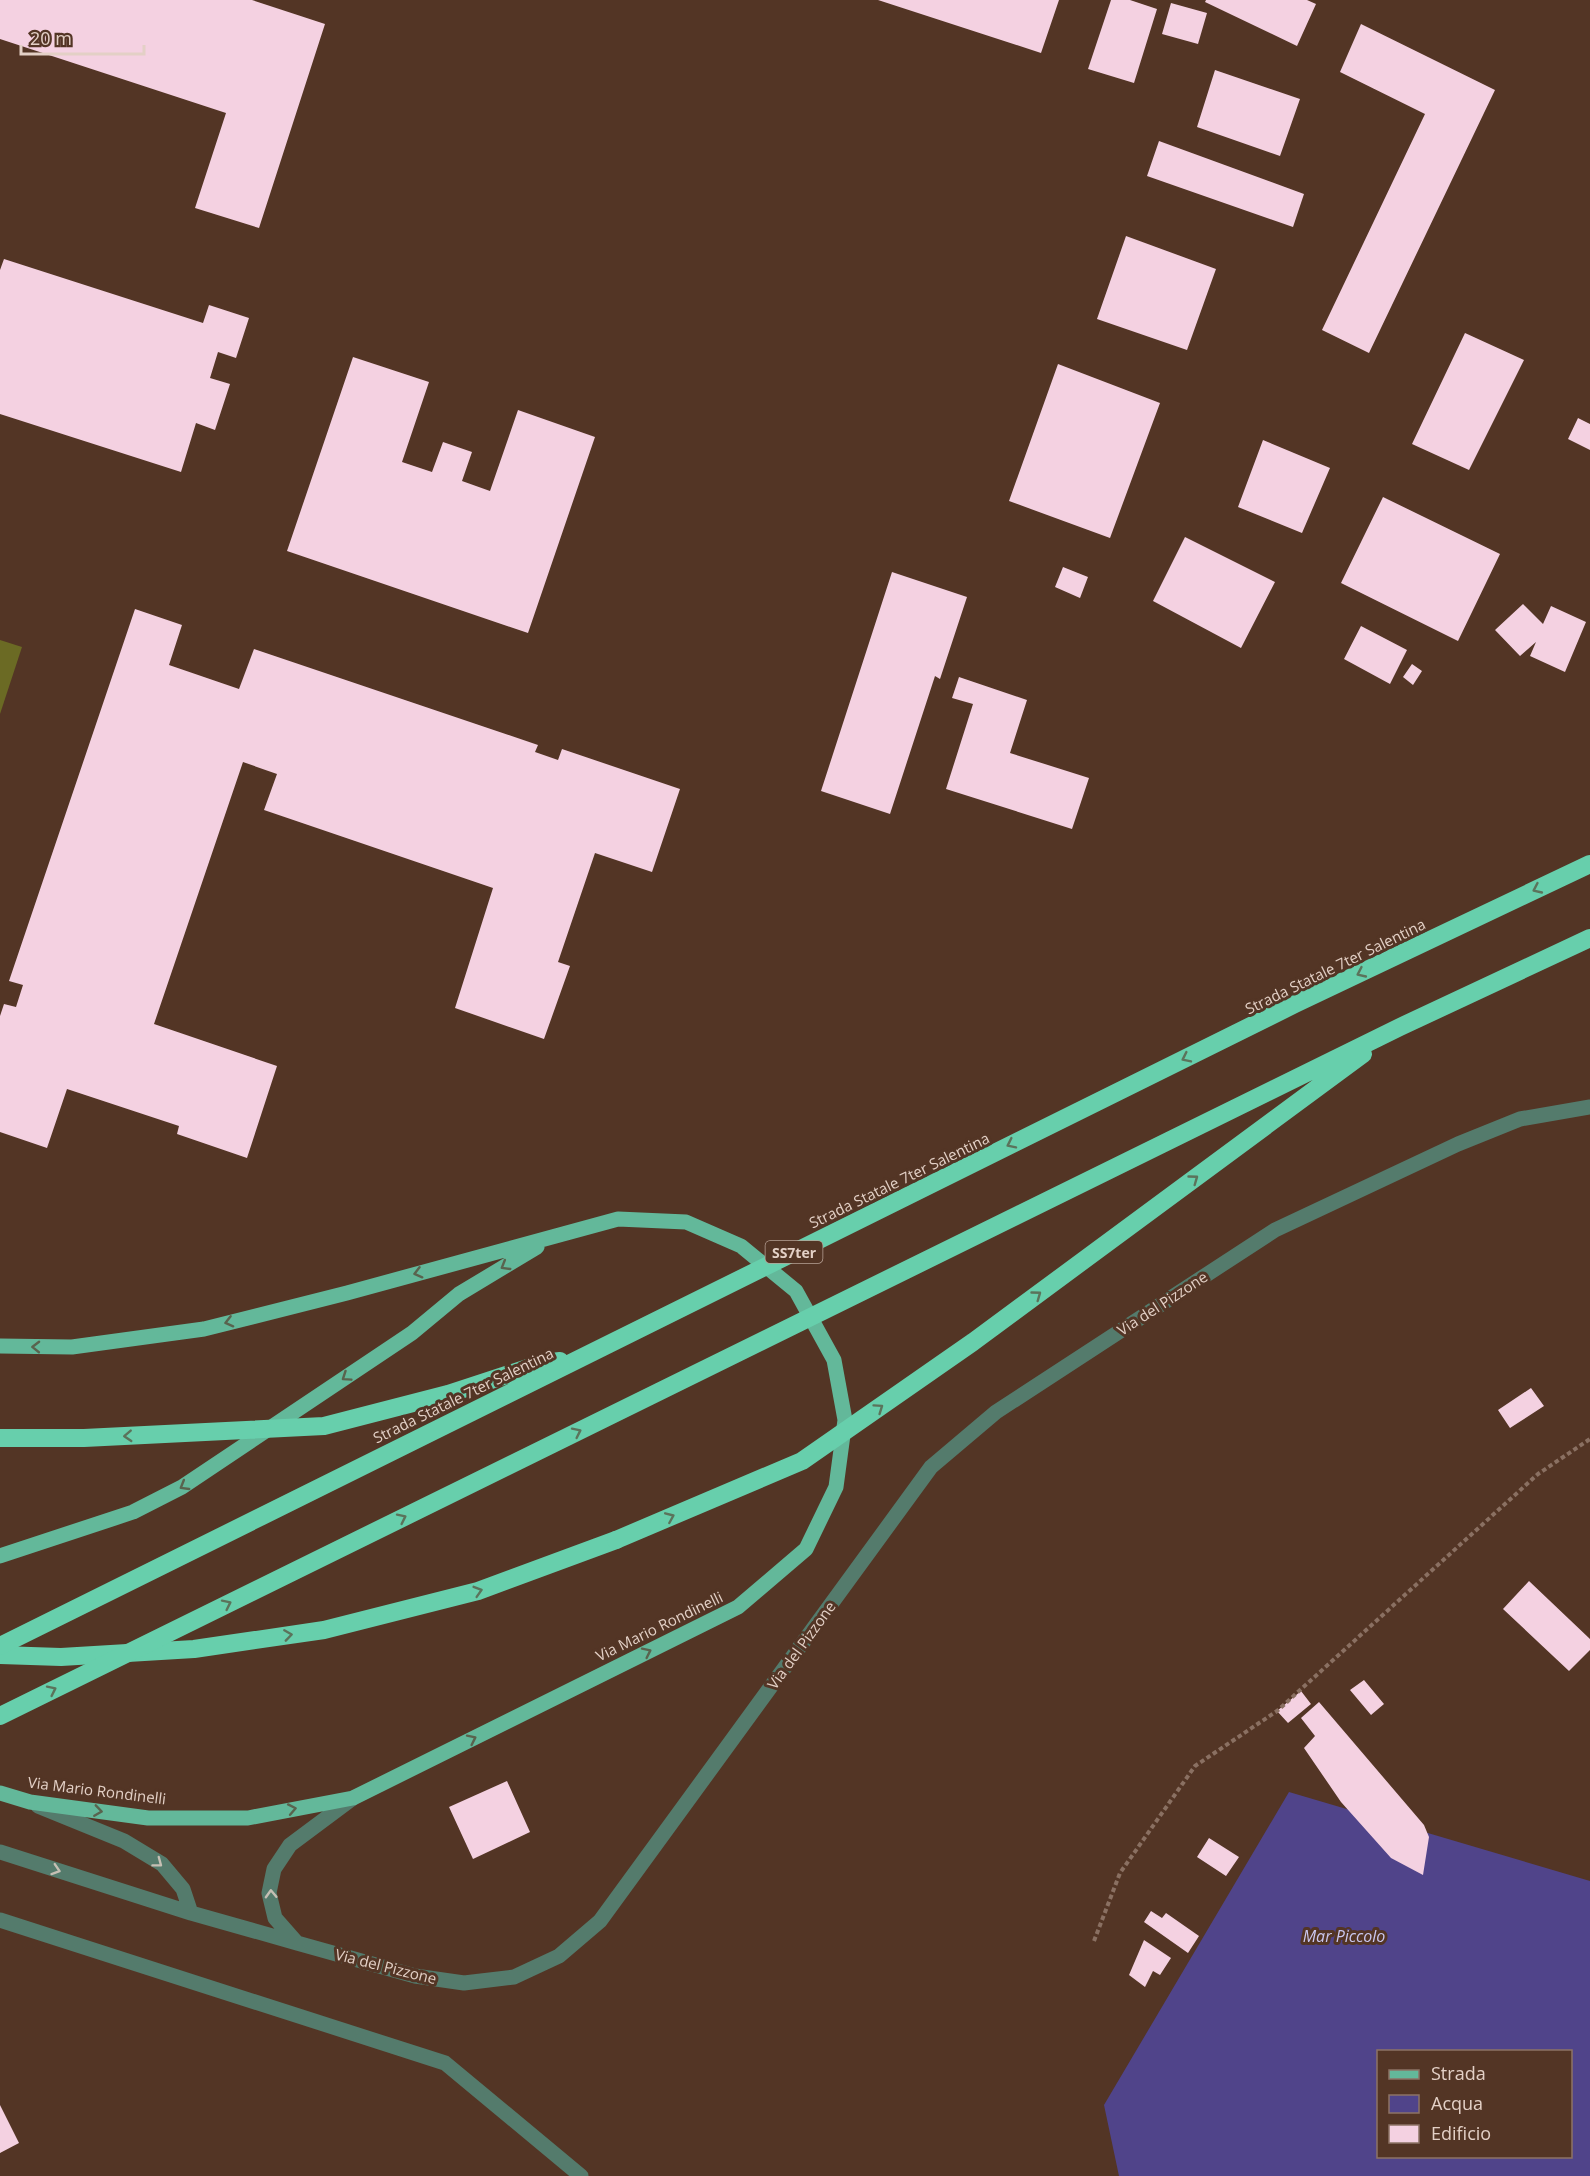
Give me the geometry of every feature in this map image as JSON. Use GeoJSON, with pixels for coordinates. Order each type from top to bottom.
{"type":"FeatureCollection","features":[{"type":"Feature","properties":{"kind":"highway","name":"Strada Statale 7ter Salentina"},"geometry":{"type":"LineString","coordinates":[[0,1646],[1295,1004],[1590,864]]}},
{"type":"Feature","properties":{"kind":"highway"},"geometry":{"type":"LineString","coordinates":[[0,1716],[1400,1027],[1590,938]]}},
{"type":"Feature","properties":{"kind":"highway"},"geometry":{"type":"LineString","coordinates":[[0,1655],[61,1657],[194,1649],[324,1630],[478,1591],[616,1540],[802,1461],[973,1342],[1400,1027]]}},
{"type":"Feature","properties":{"kind":"highway"},"geometry":{"type":"LineString","coordinates":[[0,1438],[84,1438],[324,1426],[448,1394],[543,1363],[576,1359]]}},
{"type":"Feature","properties":{"kind":"main road","name":"Via Mario Rondinelli"},"geometry":{"type":"LineString","coordinates":[[0,1346],[72,1347],[204,1329],[347,1293],[618,1219],[686,1222],[741,1246],[796,1290],[834,1360],[845,1420],[836,1487],[806,1549],[738,1607],[353,1798],[248,1818],[148,1818],[30,1802],[0,1793]]}},
{"type":"Feature","properties":{"kind":"main road"},"geometry":{"type":"LineString","coordinates":[[0,1556],[133,1512],[182,1487],[412,1333],[459,1294],[555,1236]]}},
{"type":"Feature","properties":{"kind":"street","name":"Via del Pizzone"},"geometry":{"type":"LineString","coordinates":[[0,1852],[191,1912],[415,1976],[464,1983],[514,1977],[559,1956],[600,1921],[931,1467],[996,1412],[1275,1230],[1458,1144],[1520,1119],[1590,1107]]}},
{"type":"Feature","properties":{"kind":"street"},"geometry":{"type":"LineString","coordinates":[[297,1943],[275,1918],[269,1893],[274,1869],[290,1845],[353,1798]]}},
{"type":"Feature","properties":{"kind":"street"},"geometry":{"type":"LineString","coordinates":[[30,1802],[124,1841],[162,1864],[183,1889],[191,1912]]}},
{"type":"Feature","properties":{"kind":"street"},"geometry":{"type":"LineString","coordinates":[[0,1920],[445,2063],[581,2176]]}},
{"type":"Feature","properties":{"kind":"path"},"geometry":{"type":"LineString","coordinates":[[1094,1941],[1120,1873],[1195,1766],[1278,1711],[1538,1474],[1590,1439]]}},
{"type":"Feature","properties":{"kind":"shaded area"},"geometry":{"type":"Polygon","coordinates":[[[0,640],[22,647],[0,714],[0,640]]]}},
{"type":"Feature","properties":{"kind":"water","name":"Mar Piccolo"},"geometry":{"type":"Polygon","coordinates":[[[1289,1792],[1590,1881],[1590,2176],[1119,2176],[1104,2105],[1289,1792]]]}},
{"type":"Feature","properties":{"kind":"building"},"geometry":{"type":"Polygon","coordinates":[[[0,0],[252,0],[325,24],[259,228],[195,208],[226,113],[0,39],[0,0]]]}},
{"type":"Feature","properties":{"kind":"building"},"geometry":{"type":"Polygon","coordinates":[[[878,0],[1059,0],[1041,53],[878,0]]]}},
{"type":"Feature","properties":{"kind":"building"},"geometry":{"type":"Polygon","coordinates":[[[1111,0],[1130,0],[1157,9],[1134,83],[1088,69],[1111,0]]]}},
{"type":"Feature","properties":{"kind":"building"},"geometry":{"type":"Polygon","coordinates":[[[1206,0],[1307,0],[1316,4],[1297,46],[1205,2],[1206,0]]]}},
{"type":"Feature","properties":{"kind":"building"},"geometry":{"type":"Polygon","coordinates":[[[1171,3],[1207,13],[1198,44],[1162,34],[1171,3]]]}},
{"type":"Feature","properties":{"kind":"building"},"geometry":{"type":"Polygon","coordinates":[[[1361,24],[1495,90],[1369,353],[1322,330],[1425,114],[1340,72],[1361,24]]]}},
{"type":"Feature","properties":{"kind":"building"},"geometry":{"type":"Polygon","coordinates":[[[1215,70],[1300,99],[1280,156],[1197,127],[1215,70]]]}},
{"type":"Feature","properties":{"kind":"building"},"geometry":{"type":"Polygon","coordinates":[[[1159,141],[1304,194],[1293,227],[1147,176],[1159,141]]]}},
{"type":"Feature","properties":{"kind":"building"},"geometry":{"type":"Polygon","coordinates":[[[1126,236],[1216,269],[1187,350],[1097,319],[1126,236]]]}},
{"type":"Feature","properties":{"kind":"building"},"geometry":{"type":"Polygon","coordinates":[[[4,259],[203,323],[209,305],[249,318],[236,358],[218,352],[210,378],[230,384],[215,430],[196,423],[181,472],[0,414],[0,270],[4,259]]]}},
{"type":"Feature","properties":{"kind":"building"},"geometry":{"type":"Polygon","coordinates":[[[1465,333],[1524,360],[1469,470],[1412,444],[1465,333]]]}},
{"type":"Feature","properties":{"kind":"building"},"geometry":{"type":"Polygon","coordinates":[[[353,357],[429,382],[402,462],[432,472],[443,442],[472,452],[462,481],[490,491],[518,410],[595,437],[528,633],[287,551],[353,357]]]}},
{"type":"Feature","properties":{"kind":"building"},"geometry":{"type":"Polygon","coordinates":[[[1058,364],[1160,403],[1110,538],[1009,501],[1058,364]]]}},
{"type":"Feature","properties":{"kind":"building"},"geometry":{"type":"Polygon","coordinates":[[[1578,418],[1590,424],[1590,450],[1568,439],[1578,418]]]}},
{"type":"Feature","properties":{"kind":"building"},"geometry":{"type":"Polygon","coordinates":[[[1263,440],[1330,468],[1302,533],[1238,507],[1263,440]]]}},
{"type":"Feature","properties":{"kind":"building"},"geometry":{"type":"Polygon","coordinates":[[[1383,497],[1500,554],[1458,641],[1341,583],[1383,497]]]}},
{"type":"Feature","properties":{"kind":"building"},"geometry":{"type":"Polygon","coordinates":[[[1185,537],[1275,582],[1241,648],[1153,601],[1185,537]]]}},
{"type":"Feature","properties":{"kind":"building"},"geometry":{"type":"Polygon","coordinates":[[[1063,567],[1088,577],[1080,598],[1055,587],[1063,567]]]}},
{"type":"Feature","properties":{"kind":"building"},"geometry":{"type":"Polygon","coordinates":[[[892,572],[967,597],[940,679],[935,676],[890,814],[821,791],[892,572]]]}},
{"type":"Feature","properties":{"kind":"building"},"geometry":{"type":"Polygon","coordinates":[[[1523,604],[1543,624],[1551,606],[1586,622],[1565,672],[1530,656],[1536,642],[1520,656],[1495,630],[1523,604]]]}},
{"type":"Feature","properties":{"kind":"building"},"geometry":{"type":"Polygon","coordinates":[[[135,609],[182,625],[169,665],[239,689],[254,649],[538,745],[535,752],[558,760],[562,749],[680,789],[652,872],[595,853],[558,962],[570,966],[544,1039],[455,1008],[493,888],[264,810],[277,774],[243,762],[154,1024],[277,1066],[247,1158],[177,1134],[179,1126],[67,1089],[47,1148],[0,1132],[0,1016],[4,1004],[16,1007],[23,985],[9,981],[135,609]]]}},
{"type":"Feature","properties":{"kind":"building"},"geometry":{"type":"Polygon","coordinates":[[[1361,626],[1407,650],[1390,684],[1344,659],[1361,626]]]}},
{"type":"Feature","properties":{"kind":"building"},"geometry":{"type":"Polygon","coordinates":[[[1412,664],[1422,671],[1413,685],[1403,677],[1412,664]]]}},
{"type":"Feature","properties":{"kind":"building"},"geometry":{"type":"Polygon","coordinates":[[[959,677],[1027,700],[1010,753],[1089,778],[1072,829],[946,789],[973,704],[952,698],[959,677]]]}},
{"type":"Feature","properties":{"kind":"building"},"geometry":{"type":"Polygon","coordinates":[[[1531,1388],[1544,1406],[1510,1428],[1498,1410],[1531,1388]]]}},
{"type":"Feature","properties":{"kind":"building"},"geometry":{"type":"Polygon","coordinates":[[[1529,1581],[1590,1639],[1590,1650],[1569,1671],[1503,1609],[1529,1581]]]}},
{"type":"Feature","properties":{"kind":"building"},"geometry":{"type":"Polygon","coordinates":[[[1364,1680],[1384,1704],[1371,1715],[1350,1690],[1364,1680]]]}},
{"type":"Feature","properties":{"kind":"building"},"geometry":{"type":"Polygon","coordinates":[[[1301,1691],[1311,1704],[1288,1723],[1277,1711],[1301,1691]]]}},
{"type":"Feature","properties":{"kind":"building"},"geometry":{"type":"Polygon","coordinates":[[[1319,1702],[1424,1825],[1429,1837],[1423,1875],[1391,1858],[1341,1802],[1304,1748],[1315,1736],[1301,1718],[1319,1702]]]}},
{"type":"Feature","properties":{"kind":"building"},"geometry":{"type":"Polygon","coordinates":[[[507,1781],[530,1832],[473,1859],[449,1807],[507,1781]]]}},
{"type":"Feature","properties":{"kind":"building"},"geometry":{"type":"Polygon","coordinates":[[[1209,1838],[1239,1857],[1226,1876],[1197,1857],[1209,1838]]]}},
{"type":"Feature","properties":{"kind":"building"},"geometry":{"type":"Polygon","coordinates":[[[1151,1911],[1162,1918],[1166,1913],[1199,1936],[1188,1953],[1144,1922],[1151,1911]]]}},
{"type":"Feature","properties":{"kind":"building"},"geometry":{"type":"Polygon","coordinates":[[[1144,1940],[1171,1958],[1160,1975],[1153,1971],[1145,1987],[1129,1975],[1144,1940]]]}},
{"type":"Feature","properties":{"kind":"building"},"geometry":{"type":"Polygon","coordinates":[[[0,2105],[19,2143],[0,2153],[0,2105]]]}}]}
